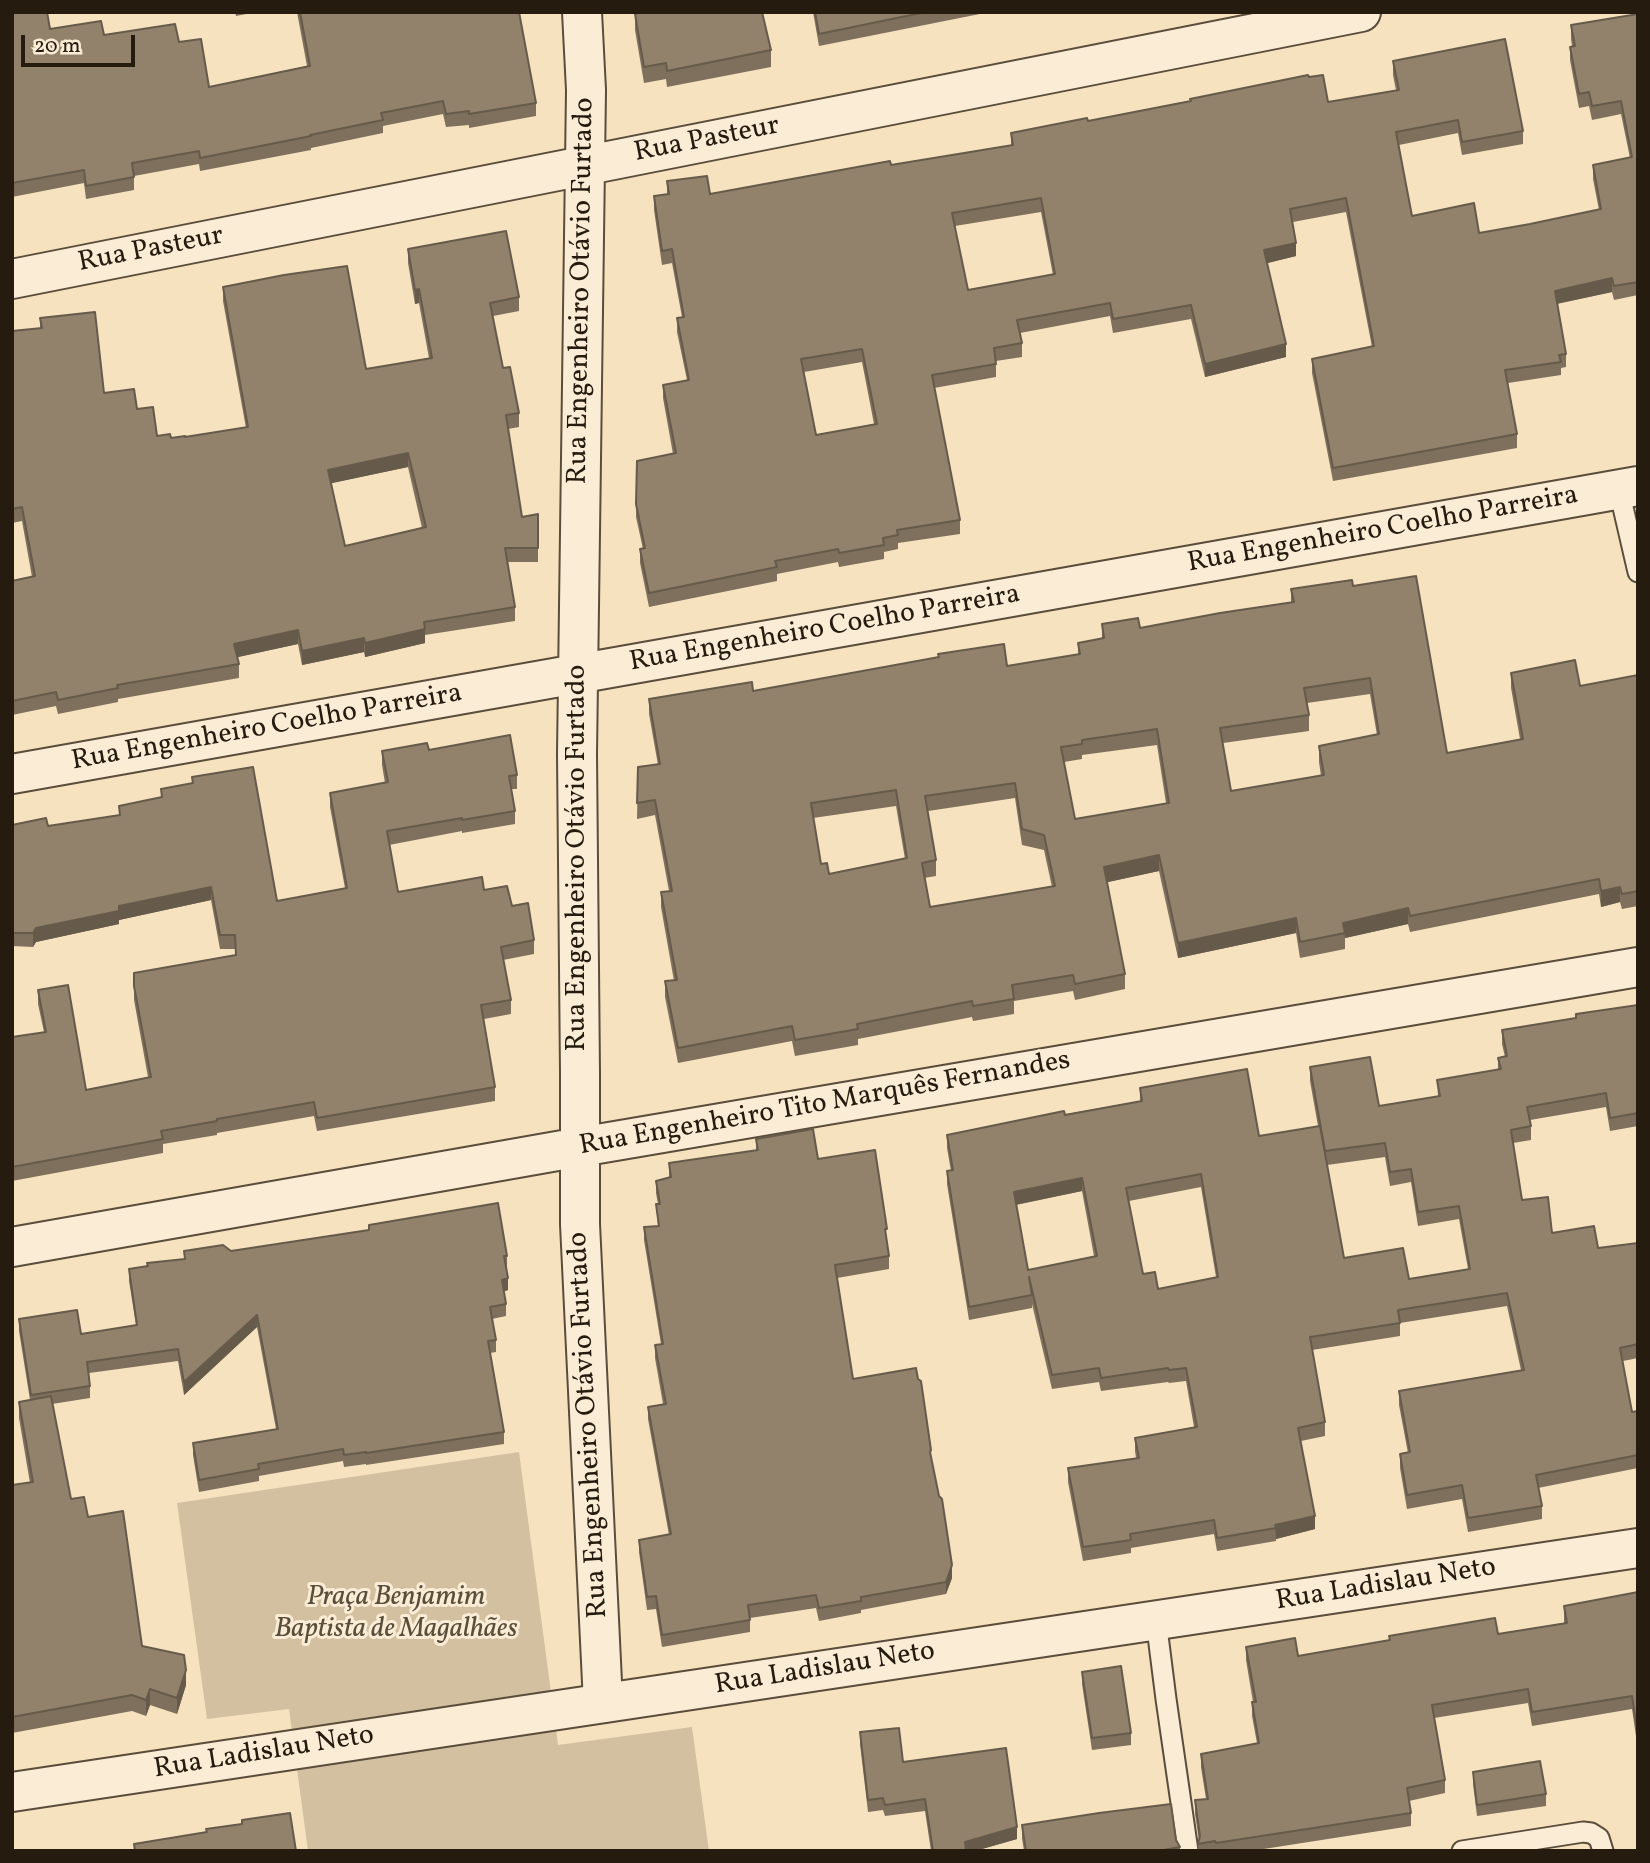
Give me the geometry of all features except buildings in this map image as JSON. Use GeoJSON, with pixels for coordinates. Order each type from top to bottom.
{"type":"FeatureCollection","features":[{"type":"Feature","properties":{"kind":"street","name":"Rua Engenheiro Otávio Furtado"},"geometry":{"type":"LineString","coordinates":[[582,12],[586,165],[578,674],[580,1224],[603,1703]]}},
{"type":"Feature","properties":{"kind":"street","name":"Rua Pasteur"},"geometry":{"type":"LineString","coordinates":[[12,279],[1361,12]]}},
{"type":"Feature","properties":{"kind":"street","name":"Rua Engenheiro Coelho Parreira"},"geometry":{"type":"LineString","coordinates":[[12,774],[1628,488]]}},
{"type":"Feature","properties":{"kind":"street","name":"Rua Engenheiro Tito Marquês Fernandes"},"geometry":{"type":"LineString","coordinates":[[12,1247],[580,1147],[1638,967]]}},
{"type":"Feature","properties":{"kind":"street","name":"Rua Ladislau Neto"},"geometry":{"type":"LineString","coordinates":[[12,1792],[1638,1548]]}},
{"type":"Feature","properties":{"kind":"lane"},"geometry":{"type":"LineString","coordinates":[[1628,488],[1638,572]]}},
{"type":"Feature","properties":{"kind":"lane"},"geometry":{"type":"LineString","coordinates":[[1156,1620],[1188,1851]]}},
{"type":"Feature","properties":{"kind":"lane"},"geometry":{"type":"LineString","coordinates":[[1462,1851],[1583,1832],[1598,1838],[1603,1851]]}},
{"type":"Feature","properties":{"kind":"green space","name":"Praça Benjamim Baptista de Magalhães"},"geometry":{"type":"Polygon","coordinates":[[[519,1452],[558,1745],[692,1727],[709,1851],[308,1851],[289,1709],[207,1719],[177,1503],[519,1452]]]}}]}
